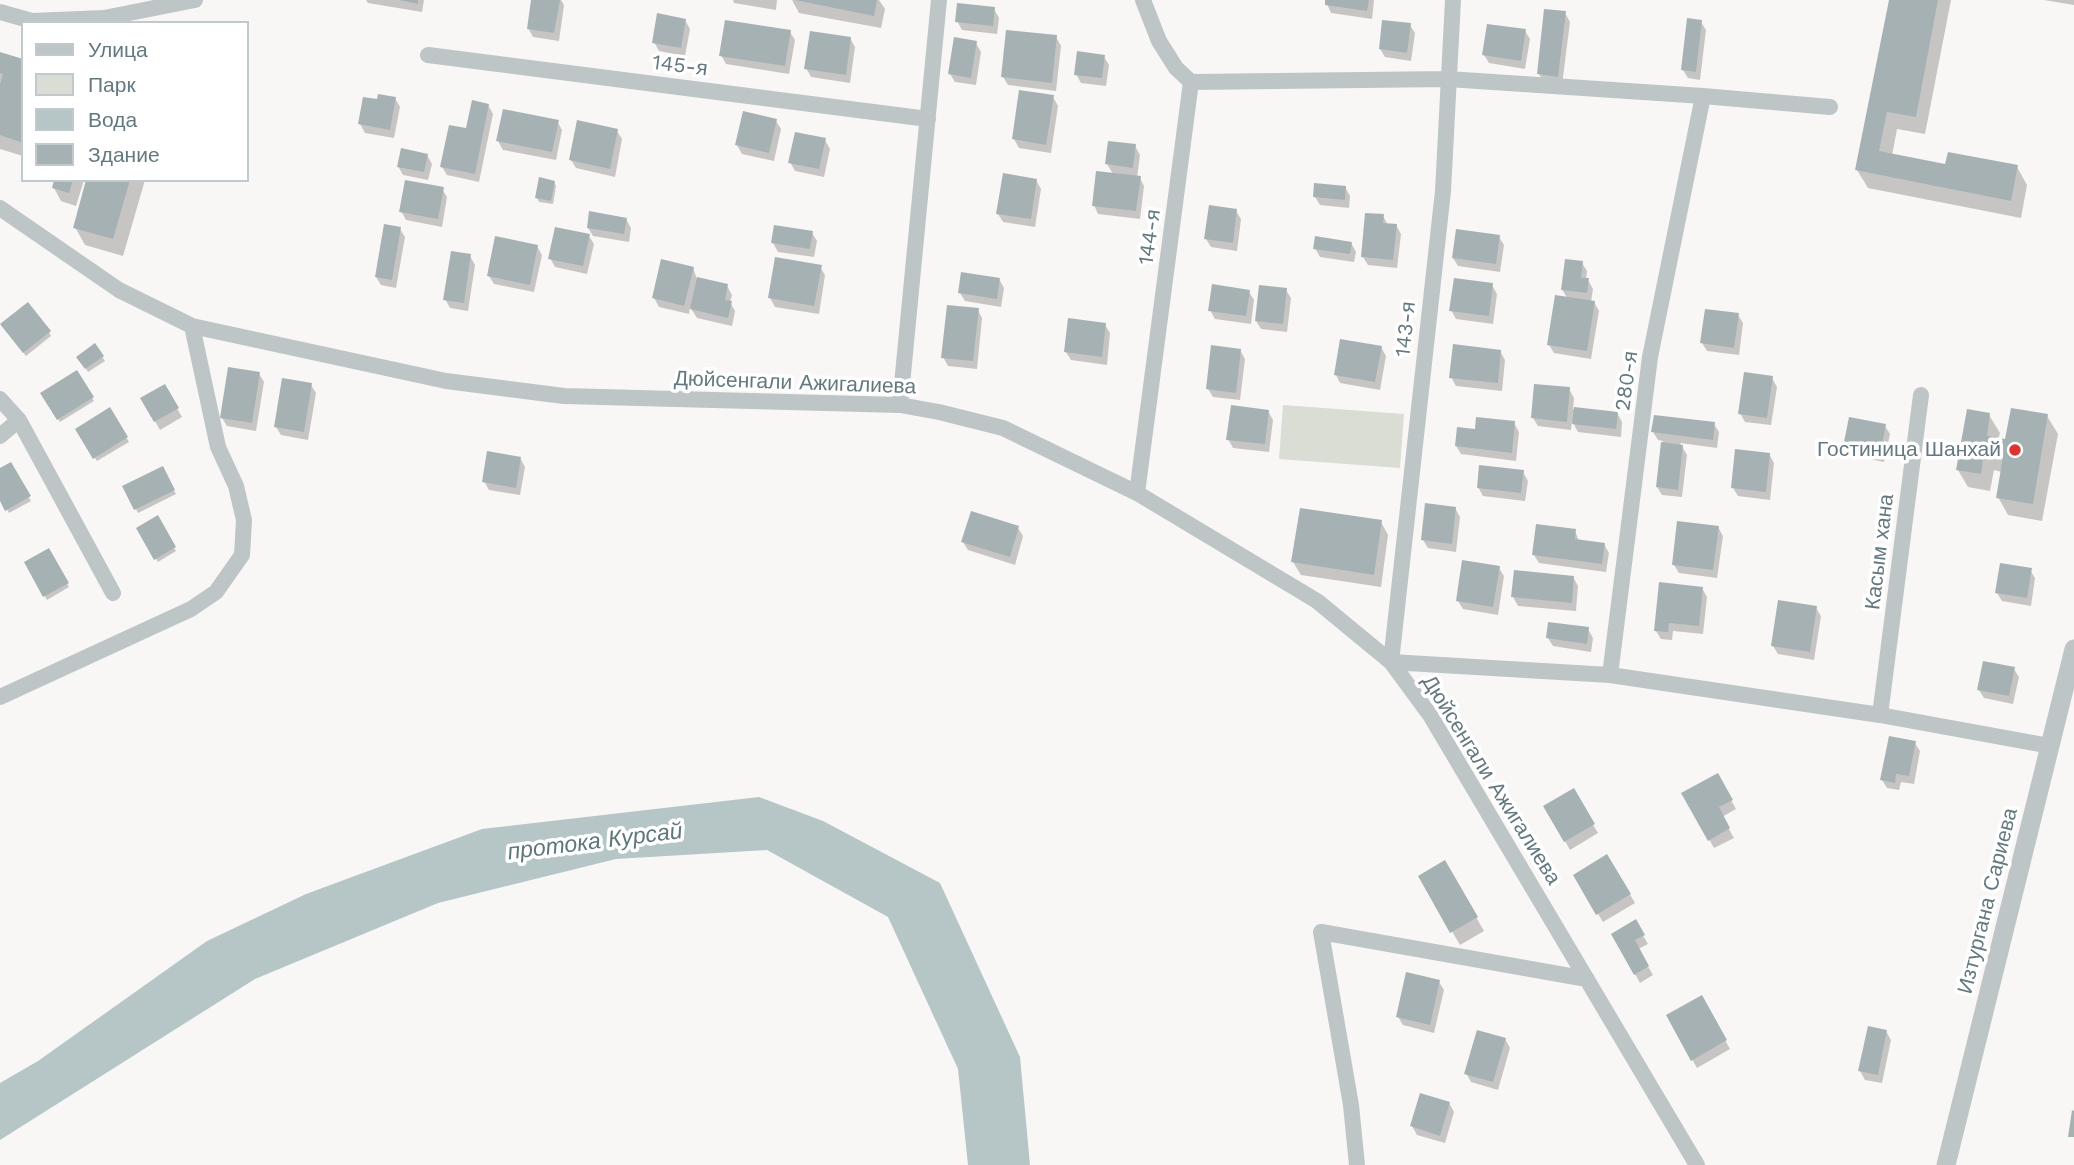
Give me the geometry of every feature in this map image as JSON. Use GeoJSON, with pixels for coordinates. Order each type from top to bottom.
{"type":"FeatureCollection","features":[{"type":"Feature","properties":{"kind":"street"},"geometry":{"type":"LineString","coordinates":[[0,12],[32,21],[104,18],[195,0]]}},
{"type":"Feature","properties":{"kind":"street"},"geometry":{"type":"LineString","coordinates":[[900,405],[939,0]]}},
{"type":"Feature","properties":{"kind":"street"},"geometry":{"type":"LineString","coordinates":[[1143,0],[1159,41],[1176,68],[1191,82],[1448,79],[1829,107]]}},
{"type":"Feature","properties":{"kind":"street","name":"143-я"},"geometry":{"type":"LineString","coordinates":[[1391,662],[1443,191],[1453,0]]}},
{"type":"Feature","properties":{"kind":"street","name":"145-я"},"geometry":{"type":"LineString","coordinates":[[428,55],[928,119]]}},
{"type":"Feature","properties":{"kind":"street","name":"144-я"},"geometry":{"type":"LineString","coordinates":[[1136,493],[1191,82]]}},
{"type":"Feature","properties":{"kind":"street","name":"280-я"},"geometry":{"type":"LineString","coordinates":[[1610,675],[1650,357],[1703,96]]}},
{"type":"Feature","properties":{"kind":"street","name":"Дюйсенгали Ажигалиева"},"geometry":{"type":"LineString","coordinates":[[0,208],[119,290],[192,326],[446,382],[564,396],[900,405],[1003,428],[1136,493],[1317,601],[1391,662],[1430,715],[1697,1165]]}},
{"type":"Feature","properties":{"kind":"street"},"geometry":{"type":"LineString","coordinates":[[0,697],[191,609],[216,592],[242,555],[244,520],[236,486],[218,447],[192,326]]}},
{"type":"Feature","properties":{"kind":"street","name":"Касым хана"},"geometry":{"type":"LineString","coordinates":[[1880,715],[1921,395]]}},
{"type":"Feature","properties":{"kind":"street"},"geometry":{"type":"LineString","coordinates":[[0,399],[19,420],[113,593]]}},
{"type":"Feature","properties":{"kind":"street"},"geometry":{"type":"LineString","coordinates":[[0,436],[19,420]]}},
{"type":"Feature","properties":{"kind":"street","name":"Изтургана Сариева"},"geometry":{"type":"LineString","coordinates":[[1946,1165],[2074,649]]}},
{"type":"Feature","properties":{"kind":"street"},"geometry":{"type":"LineString","coordinates":[[1391,662],[1610,675],[1880,715],[2050,746]]}},
{"type":"Feature","properties":{"kind":"street"},"geometry":{"type":"LineString","coordinates":[[1357,1165],[1351,1105],[1321,932],[1587,979]]}},
{"type":"Feature","properties":{"kind":"green space"},"geometry":{"type":"Polygon","coordinates":[[[1283,405],[1404,414],[1400,468],[1279,459],[1283,405]]]}},
{"type":"Feature","properties":{"kind":"water","name":"протока Курсай"},"geometry":{"type":"Polygon","coordinates":[[[759,797],[823,821],[940,883],[1020,1057],[1030,1165],[968,1165],[958,1069],[888,917],[767,850],[616,859],[438,903],[255,979],[0,1140],[0,1083],[38,1061],[207,941],[306,894],[482,829],[759,797]]]}},
{"type":"Feature","properties":{"kind":"building"},"geometry":{"type":"Polygon","coordinates":[[[399,0],[418,0],[418,4],[399,0]]]}},
{"type":"Feature","properties":{"kind":"building"},"geometry":{"type":"Polygon","coordinates":[[[531,0],[560,0],[554,33],[527,29],[531,0]]]}},
{"type":"Feature","properties":{"kind":"building"},"geometry":{"type":"Polygon","coordinates":[[[795,0],[877,0],[874,16],[795,0]]]}},
{"type":"Feature","properties":{"kind":"building"},"geometry":{"type":"Polygon","coordinates":[[[1325,0],[1369,0],[1367,11],[1325,5],[1325,0]]]}},
{"type":"Feature","properties":{"kind":"building"},"geometry":{"type":"Polygon","coordinates":[[[1889,0],[1938,0],[1916,117],[1887,112],[1879,151],[1945,164],[1948,152],[2018,165],[2011,201],[1855,170],[1889,0]]]}},
{"type":"Feature","properties":{"kind":"building"},"geometry":{"type":"Polygon","coordinates":[[[957,3],[995,7],[993,26],[955,22],[957,3]]]}},
{"type":"Feature","properties":{"kind":"building"},"geometry":{"type":"Polygon","coordinates":[[[1544,9],[1566,11],[1558,77],[1537,74],[1544,9]]]}},
{"type":"Feature","properties":{"kind":"building"},"geometry":{"type":"Polygon","coordinates":[[[657,13],[686,19],[681,48],[652,43],[657,13]]]}},
{"type":"Feature","properties":{"kind":"building"},"geometry":{"type":"Polygon","coordinates":[[[1687,18],[1702,20],[1696,72],[1681,70],[1687,18]]]}},
{"type":"Feature","properties":{"kind":"building"},"geometry":{"type":"Polygon","coordinates":[[[725,20],[791,30],[785,66],[719,56],[725,20]]]}},
{"type":"Feature","properties":{"kind":"building"},"geometry":{"type":"Polygon","coordinates":[[[1382,20],[1411,23],[1407,53],[1379,49],[1382,20]]]}},
{"type":"Feature","properties":{"kind":"building"},"geometry":{"type":"Polygon","coordinates":[[[1487,24],[1526,29],[1521,61],[1482,55],[1487,24]]]}},
{"type":"Feature","properties":{"kind":"building"},"geometry":{"type":"Polygon","coordinates":[[[1006,30],[1057,35],[1052,83],[1001,77],[1006,30]]]}},
{"type":"Feature","properties":{"kind":"building"},"geometry":{"type":"Polygon","coordinates":[[[810,31],[851,37],[846,75],[804,69],[810,31]]]}},
{"type":"Feature","properties":{"kind":"building"},"geometry":{"type":"Polygon","coordinates":[[[954,37],[977,41],[971,78],[948,74],[954,37]]]}},
{"type":"Feature","properties":{"kind":"building"},"geometry":{"type":"Polygon","coordinates":[[[1077,51],[1105,55],[1102,78],[1074,75],[1077,51]]]}},
{"type":"Feature","properties":{"kind":"building"},"geometry":{"type":"Polygon","coordinates":[[[0,52],[21,58],[21,142],[0,135],[0,84],[3,74],[0,73],[0,52]]]}},
{"type":"Feature","properties":{"kind":"building"},"geometry":{"type":"Polygon","coordinates":[[[1019,90],[1054,95],[1046,145],[1012,139],[1019,90]]]}},
{"type":"Feature","properties":{"kind":"building"},"geometry":{"type":"Polygon","coordinates":[[[378,94],[396,97],[390,130],[358,124],[363,97],[377,99],[378,94]]]}},
{"type":"Feature","properties":{"kind":"building"},"geometry":{"type":"Polygon","coordinates":[[[472,100],[489,104],[475,174],[440,167],[449,125],[466,128],[472,100]]]}},
{"type":"Feature","properties":{"kind":"building"},"geometry":{"type":"Polygon","coordinates":[[[503,109],[559,120],[552,152],[496,141],[503,109]]]}},
{"type":"Feature","properties":{"kind":"building"},"geometry":{"type":"Polygon","coordinates":[[[743,111],[777,119],[769,153],[735,145],[743,111]]]}},
{"type":"Feature","properties":{"kind":"building"},"geometry":{"type":"Polygon","coordinates":[[[577,120],[618,129],[610,169],[569,160],[577,120]]]}},
{"type":"Feature","properties":{"kind":"building"},"geometry":{"type":"Polygon","coordinates":[[[795,132],[826,138],[819,169],[788,163],[795,132]]]}},
{"type":"Feature","properties":{"kind":"building"},"geometry":{"type":"Polygon","coordinates":[[[1108,141],[1136,144],[1133,168],[1105,164],[1108,141]]]}},
{"type":"Feature","properties":{"kind":"building"},"geometry":{"type":"Polygon","coordinates":[[[401,148],[428,154],[424,172],[397,167],[401,148]]]}},
{"type":"Feature","properties":{"kind":"building"},"geometry":{"type":"Polygon","coordinates":[[[1096,171],[1141,176],[1136,211],[1092,206],[1096,171]]]}},
{"type":"Feature","properties":{"kind":"building"},"geometry":{"type":"Polygon","coordinates":[[[1003,173],[1037,179],[1031,219],[996,214],[1003,173]]]}},
{"type":"Feature","properties":{"kind":"building"},"geometry":{"type":"Polygon","coordinates":[[[539,177],[555,181],[551,201],[535,198],[539,177]]]}},
{"type":"Feature","properties":{"kind":"building"},"geometry":{"type":"Polygon","coordinates":[[[405,180],[444,187],[438,219],[399,212],[405,180]]]}},
{"type":"Feature","properties":{"kind":"building"},"geometry":{"type":"Polygon","coordinates":[[[54,182],[72,182],[69,193],[52,188],[54,182]]]}},
{"type":"Feature","properties":{"kind":"building"},"geometry":{"type":"Polygon","coordinates":[[[85,182],[129,182],[113,239],[73,228],[85,182]]]}},
{"type":"Feature","properties":{"kind":"building"},"geometry":{"type":"Polygon","coordinates":[[[1314,183],[1346,186],[1345,200],[1313,197],[1314,183]]]}},
{"type":"Feature","properties":{"kind":"building"},"geometry":{"type":"Polygon","coordinates":[[[1209,205],[1237,209],[1233,243],[1204,239],[1209,205]]]}},
{"type":"Feature","properties":{"kind":"building"},"geometry":{"type":"Polygon","coordinates":[[[589,211],[627,218],[624,234],[587,228],[589,211]]]}},
{"type":"Feature","properties":{"kind":"building"},"geometry":{"type":"Polygon","coordinates":[[[1365,213],[1384,214],[1383,223],[1397,224],[1393,260],[1361,257],[1365,213]]]}},
{"type":"Feature","properties":{"kind":"building"},"geometry":{"type":"Polygon","coordinates":[[[384,224],[401,227],[392,280],[375,277],[384,224]]]}},
{"type":"Feature","properties":{"kind":"building"},"geometry":{"type":"Polygon","coordinates":[[[774,225],[813,231],[810,249],[771,243],[774,225]]]}},
{"type":"Feature","properties":{"kind":"building"},"geometry":{"type":"Polygon","coordinates":[[[555,227],[590,234],[583,266],[548,259],[555,227]]]}},
{"type":"Feature","properties":{"kind":"building"},"geometry":{"type":"Polygon","coordinates":[[[1456,229],[1500,235],[1496,264],[1452,258],[1456,229]]]}},
{"type":"Feature","properties":{"kind":"building"},"geometry":{"type":"Polygon","coordinates":[[[495,236],[538,245],[530,285],[487,276],[495,236]]]}},
{"type":"Feature","properties":{"kind":"building"},"geometry":{"type":"Polygon","coordinates":[[[1315,236],[1352,242],[1350,254],[1313,249],[1315,236]]]}},
{"type":"Feature","properties":{"kind":"building"},"geometry":{"type":"Polygon","coordinates":[[[451,251],[471,254],[464,303],[443,300],[451,251]]]}},
{"type":"Feature","properties":{"kind":"building"},"geometry":{"type":"Polygon","coordinates":[[[775,257],[822,265],[814,306],[768,298],[775,257]]]}},
{"type":"Feature","properties":{"kind":"building"},"geometry":{"type":"Polygon","coordinates":[[[661,259],[694,267],[684,306],[652,298],[661,259]]]}},
{"type":"Feature","properties":{"kind":"building"},"geometry":{"type":"Polygon","coordinates":[[[1565,259],[1583,261],[1581,278],[1589,278],[1587,293],[1561,290],[1565,259]]]}},
{"type":"Feature","properties":{"kind":"building"},"geometry":{"type":"Polygon","coordinates":[[[961,272],[1000,278],[997,299],[958,293],[961,272]]]}},
{"type":"Feature","properties":{"kind":"building"},"geometry":{"type":"Polygon","coordinates":[[[697,277],[728,284],[725,300],[732,301],[728,318],[690,309],[697,277]]]}},
{"type":"Feature","properties":{"kind":"building"},"geometry":{"type":"Polygon","coordinates":[[[1454,278],[1493,283],[1489,316],[1449,311],[1454,278]]]}},
{"type":"Feature","properties":{"kind":"building"},"geometry":{"type":"Polygon","coordinates":[[[1212,284],[1250,290],[1246,316],[1208,311],[1212,284]]]}},
{"type":"Feature","properties":{"kind":"building"},"geometry":{"type":"Polygon","coordinates":[[[1259,285],[1287,288],[1283,324],[1255,321],[1259,285]]]}},
{"type":"Feature","properties":{"kind":"building"},"geometry":{"type":"Polygon","coordinates":[[[1555,295],[1595,301],[1587,351],[1547,345],[1555,295]]]}},
{"type":"Feature","properties":{"kind":"building"},"geometry":{"type":"Polygon","coordinates":[[[28,302],[51,331],[23,353],[0,324],[28,302]]]}},
{"type":"Feature","properties":{"kind":"building"},"geometry":{"type":"Polygon","coordinates":[[[947,305],[979,308],[973,361],[941,358],[947,305]]]}},
{"type":"Feature","properties":{"kind":"building"},"geometry":{"type":"Polygon","coordinates":[[[1705,309],[1739,313],[1734,348],[1700,343],[1705,309]]]}},
{"type":"Feature","properties":{"kind":"building"},"geometry":{"type":"Polygon","coordinates":[[[1068,318],[1106,323],[1102,357],[1064,352],[1068,318]]]}},
{"type":"Feature","properties":{"kind":"building"},"geometry":{"type":"Polygon","coordinates":[[[1340,339],[1382,346],[1375,382],[1334,375],[1340,339]]]}},
{"type":"Feature","properties":{"kind":"building"},"geometry":{"type":"Polygon","coordinates":[[[95,343],[104,356],[85,369],[76,357],[95,343]]]}},
{"type":"Feature","properties":{"kind":"building"},"geometry":{"type":"Polygon","coordinates":[[[1453,344],[1501,350],[1498,383],[1449,378],[1453,344]]]}},
{"type":"Feature","properties":{"kind":"building"},"geometry":{"type":"Polygon","coordinates":[[[1211,345],[1241,349],[1236,393],[1206,389],[1211,345]]]}},
{"type":"Feature","properties":{"kind":"building"},"geometry":{"type":"Polygon","coordinates":[[[228,367],[260,372],[252,423],[220,418],[228,367]]]}},
{"type":"Feature","properties":{"kind":"building"},"geometry":{"type":"Polygon","coordinates":[[[77,370],[94,397],[57,420],[40,393],[77,370]]]}},
{"type":"Feature","properties":{"kind":"building"},"geometry":{"type":"Polygon","coordinates":[[[1744,372],[1773,376],[1767,418],[1738,414],[1744,372]]]}},
{"type":"Feature","properties":{"kind":"building"},"geometry":{"type":"Polygon","coordinates":[[[282,378],[312,383],[304,432],[274,427],[282,378]]]}},
{"type":"Feature","properties":{"kind":"building"},"geometry":{"type":"Polygon","coordinates":[[[165,384],[179,408],[154,422],[140,398],[165,384]]]}},
{"type":"Feature","properties":{"kind":"building"},"geometry":{"type":"Polygon","coordinates":[[[1534,384],[1570,387],[1567,422],[1531,418],[1534,384]]]}},
{"type":"Feature","properties":{"kind":"building"},"geometry":{"type":"Polygon","coordinates":[[[1231,405],[1269,410],[1265,444],[1226,440],[1231,405]]]}},
{"type":"Feature","properties":{"kind":"building"},"geometry":{"type":"Polygon","coordinates":[[[110,407],[128,437],[93,459],[75,429],[110,407]]]}},
{"type":"Feature","properties":{"kind":"building"},"geometry":{"type":"Polygon","coordinates":[[[1574,407],[1618,412],[1616,429],[1572,424],[1574,407]]]}},
{"type":"Feature","properties":{"kind":"building"},"geometry":{"type":"Polygon","coordinates":[[[2011,408],[2048,414],[2033,504],[1996,498],[2003,457],[1984,453],[1981,474],[1956,470],[1967,409],[1990,413],[1987,436],[2005,439],[2011,408]]]}},
{"type":"Feature","properties":{"kind":"building"},"geometry":{"type":"Polygon","coordinates":[[[1654,415],[1715,422],[1713,440],[1651,432],[1654,415]]]}},
{"type":"Feature","properties":{"kind":"building"},"geometry":{"type":"Polygon","coordinates":[[[1476,417],[1515,421],[1512,453],[1455,446],[1457,427],[1475,429],[1476,417]]]}},
{"type":"Feature","properties":{"kind":"building"},"geometry":{"type":"Polygon","coordinates":[[[1849,417],[1886,424],[1880,454],[1843,447],[1849,417]]]}},
{"type":"Feature","properties":{"kind":"building"},"geometry":{"type":"Polygon","coordinates":[[[1661,442],[1683,445],[1678,490],[1656,487],[1661,442]]]}},
{"type":"Feature","properties":{"kind":"building"},"geometry":{"type":"Polygon","coordinates":[[[1735,449],[1770,453],[1766,492],[1731,488],[1735,449]]]}},
{"type":"Feature","properties":{"kind":"building"},"geometry":{"type":"Polygon","coordinates":[[[487,451],[521,457],[516,488],[482,482],[487,451]]]}},
{"type":"Feature","properties":{"kind":"building"},"geometry":{"type":"Polygon","coordinates":[[[11,462],[31,496],[5,511],[0,501],[0,468],[11,462]]]}},
{"type":"Feature","properties":{"kind":"building"},"geometry":{"type":"Polygon","coordinates":[[[1479,465],[1524,470],[1521,493],[1477,488],[1479,465]]]}},
{"type":"Feature","properties":{"kind":"building"},"geometry":{"type":"Polygon","coordinates":[[[163,466],[175,490],[134,510],[122,486],[163,466]]]}},
{"type":"Feature","properties":{"kind":"building"},"geometry":{"type":"Polygon","coordinates":[[[1425,503],[1456,507],[1452,544],[1421,540],[1425,503]]]}},
{"type":"Feature","properties":{"kind":"building"},"geometry":{"type":"Polygon","coordinates":[[[1300,508],[1382,520],[1374,575],[1291,562],[1300,508]]]}},
{"type":"Feature","properties":{"kind":"building"},"geometry":{"type":"Polygon","coordinates":[[[971,511],[1019,526],[1010,557],[961,542],[971,511]]]}},
{"type":"Feature","properties":{"kind":"building"},"geometry":{"type":"Polygon","coordinates":[[[158,515],[176,547],[154,560],[136,528],[158,515]]]}},
{"type":"Feature","properties":{"kind":"building"},"geometry":{"type":"Polygon","coordinates":[[[1677,521],[1719,526],[1713,570],[1672,565],[1677,521]]]}},
{"type":"Feature","properties":{"kind":"building"},"geometry":{"type":"Polygon","coordinates":[[[1536,524],[1576,529],[1575,539],[1605,543],[1602,564],[1532,555],[1536,524]]]}},
{"type":"Feature","properties":{"kind":"building"},"geometry":{"type":"Polygon","coordinates":[[[49,548],[69,583],[43,597],[24,562],[49,548]]]}},
{"type":"Feature","properties":{"kind":"building"},"geometry":{"type":"Polygon","coordinates":[[[1462,560],[1500,566],[1493,607],[1456,601],[1462,560]]]}},
{"type":"Feature","properties":{"kind":"building"},"geometry":{"type":"Polygon","coordinates":[[[2000,563],[2032,568],[2027,598],[1995,593],[2000,563]]]}},
{"type":"Feature","properties":{"kind":"building"},"geometry":{"type":"Polygon","coordinates":[[[1514,570],[1574,576],[1572,603],[1511,597],[1514,570]]]}},
{"type":"Feature","properties":{"kind":"building"},"geometry":{"type":"Polygon","coordinates":[[[1659,582],[1703,587],[1699,626],[1669,623],[1668,632],[1654,631],[1659,582]]]}},
{"type":"Feature","properties":{"kind":"building"},"geometry":{"type":"Polygon","coordinates":[[[1778,600],[1817,606],[1810,652],[1771,646],[1778,600]]]}},
{"type":"Feature","properties":{"kind":"building"},"geometry":{"type":"Polygon","coordinates":[[[1548,622],[1589,627],[1587,644],[1546,638],[1548,622]]]}},
{"type":"Feature","properties":{"kind":"building"},"geometry":{"type":"Polygon","coordinates":[[[1983,661],[2015,667],[2009,696],[1977,690],[1983,661]]]}},
{"type":"Feature","properties":{"kind":"building"},"geometry":{"type":"Polygon","coordinates":[[[1889,736],[1916,741],[1909,776],[1896,774],[1895,783],[1880,780],[1889,736]]]}},
{"type":"Feature","properties":{"kind":"building"},"geometry":{"type":"Polygon","coordinates":[[[1718,773],[1733,800],[1719,807],[1730,828],[1708,841],[1681,793],[1718,773]]]}},
{"type":"Feature","properties":{"kind":"building"},"geometry":{"type":"Polygon","coordinates":[[[1574,788],[1595,824],[1564,842],[1543,806],[1574,788]]]}},
{"type":"Feature","properties":{"kind":"building"},"geometry":{"type":"Polygon","coordinates":[[[1607,854],[1631,894],[1596,915],[1573,875],[1607,854]]]}},
{"type":"Feature","properties":{"kind":"building"},"geometry":{"type":"Polygon","coordinates":[[[1445,860],[1478,917],[1450,933],[1418,876],[1445,860]]]}},
{"type":"Feature","properties":{"kind":"building"},"geometry":{"type":"Polygon","coordinates":[[[1636,919],[1645,935],[1635,940],[1649,966],[1634,975],[1611,934],[1636,919]]]}},
{"type":"Feature","properties":{"kind":"building"},"geometry":{"type":"Polygon","coordinates":[[[1406,972],[1440,980],[1430,1025],[1396,1017],[1406,972]]]}},
{"type":"Feature","properties":{"kind":"building"},"geometry":{"type":"Polygon","coordinates":[[[1702,995],[1727,1040],[1691,1061],[1666,1015],[1702,995]]]}},
{"type":"Feature","properties":{"kind":"building"},"geometry":{"type":"Polygon","coordinates":[[[1868,1026],[1887,1030],[1878,1075],[1858,1071],[1868,1026]]]}},
{"type":"Feature","properties":{"kind":"building"},"geometry":{"type":"Polygon","coordinates":[[[1477,1030],[1506,1038],[1493,1082],[1464,1074],[1477,1030]]]}},
{"type":"Feature","properties":{"kind":"building"},"geometry":{"type":"Polygon","coordinates":[[[1420,1093],[1450,1102],[1440,1136],[1410,1126],[1420,1093]]]}},
{"type":"Feature","properties":{"kind":"building"},"geometry":{"type":"Polygon","coordinates":[[[2072,1110],[2074,1137],[2068,1137],[2072,1110]]]}},
{"type":"Feature","properties":{"kind":"place","name":"Гостиница Шанхай"},"geometry":{"type":"Point","coordinates":[2015,450]}}]}
